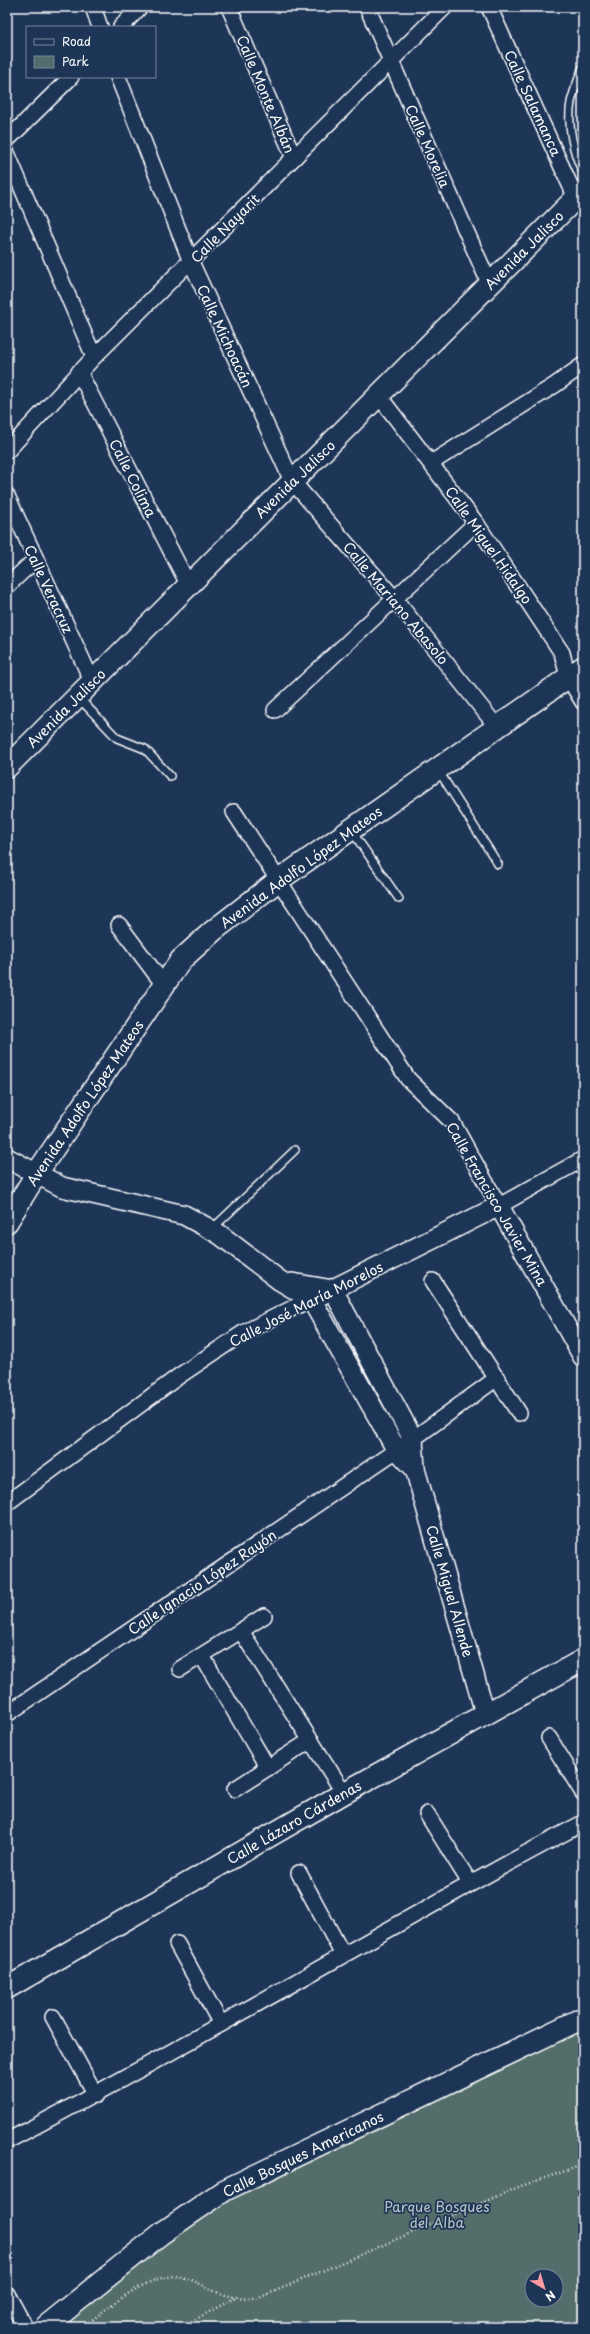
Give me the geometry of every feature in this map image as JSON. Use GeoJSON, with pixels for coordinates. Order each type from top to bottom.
{"type":"FeatureCollection","features":[{"type":"Feature","properties":{"kind":"main road","name":"Avenida Jalisco"},"geometry":{"type":"LineString","coordinates":[[7,767],[188,584],[580,195]]}},
{"type":"Feature","properties":{"kind":"main road","name":"Avenida Adolfo López Mateos"},"geometry":{"type":"LineString","coordinates":[[7,1222],[37,1173],[181,960],[213,932],[279,880],[576,672]]}},
{"type":"Feature","properties":{"kind":"main road","name":"Calle Lázaro Cárdenas"},"geometry":{"type":"LineString","coordinates":[[7,1988],[344,1793],[485,1713],[583,1660]]}},
{"type":"Feature","properties":{"kind":"main road","name":"Calle Bosques Americanos"},"geometry":{"type":"LineString","coordinates":[[45,2327],[162,2233],[225,2190],[583,2018]]}},
{"type":"Feature","properties":{"kind":"street"},"geometry":{"type":"LineString","coordinates":[[93,7],[100,26]]}},
{"type":"Feature","properties":{"kind":"street"},"geometry":{"type":"LineString","coordinates":[[122,26],[140,7]]}},
{"type":"Feature","properties":{"kind":"street","name":"Calle Monte Albán"},"geometry":{"type":"LineString","coordinates":[[229,7],[294,158]]}},
{"type":"Feature","properties":{"kind":"street","name":"Calle Morelia"},"geometry":{"type":"LineString","coordinates":[[367,7],[490,285]]}},
{"type":"Feature","properties":{"kind":"street","name":"Calle Nayarit"},"geometry":{"type":"LineString","coordinates":[[7,451],[79,372],[445,7]]}},
{"type":"Feature","properties":{"kind":"street","name":"Calle Salamanca"},"geometry":{"type":"LineString","coordinates":[[489,7],[580,195]]}},
{"type":"Feature","properties":{"kind":"street"},"geometry":{"type":"LineString","coordinates":[[7,140],[70,78]]}},
{"type":"Feature","properties":{"kind":"street","name":"Calle Michoacán"},"geometry":{"type":"LineString","coordinates":[[118,78],[191,262],[292,481]]}},
{"type":"Feature","properties":{"kind":"street"},"geometry":{"type":"LineString","coordinates":[[7,153],[94,357]]}},
{"type":"Feature","properties":{"kind":"street"},"geometry":{"type":"LineString","coordinates":[[431,463],[555,385],[583,365]]}},
{"type":"Feature","properties":{"kind":"street","name":"Calle Colima"},"geometry":{"type":"LineString","coordinates":[[79,372],[188,584]]}},
{"type":"Feature","properties":{"kind":"street","name":"Calle Miguel Hidalgo"},"geometry":{"type":"LineString","coordinates":[[379,396],[476,523],[576,672],[583,702]]}},
{"type":"Feature","properties":{"kind":"street","name":"Calle Mariano Abasolo"},"geometry":{"type":"LineString","coordinates":[[292,481],[394,598],[497,728]]}},
{"type":"Feature","properties":{"kind":"street","name":"Calle Veracruz"},"geometry":{"type":"LineString","coordinates":[[7,496],[35,560],[92,681]]}},
{"type":"Feature","properties":{"kind":"street"},"geometry":{"type":"LineString","coordinates":[[275,710],[476,523]]}},
{"type":"Feature","properties":{"kind":"street"},"geometry":{"type":"LineString","coordinates":[[7,586],[35,560]]}},
{"type":"Feature","properties":{"kind":"street","name":"Calle Francisco Javier Mina"},"geometry":{"type":"LineString","coordinates":[[234,812],[408,1079],[452,1122],[583,1357]]}},
{"type":"Feature","properties":{"kind":"street"},"geometry":{"type":"LineString","coordinates":[[118,925],[164,985]]}},
{"type":"Feature","properties":{"kind":"street","name":"Calle Miguel Allende"},"geometry":{"type":"LineString","coordinates":[[7,1158],[62,1188],[184,1215],[211,1230],[279,1280],[311,1299],[396,1449],[416,1469]]}},
{"type":"Feature","properties":{"kind":"street","name":"Calle José María Morelos"},"geometry":{"type":"LineString","coordinates":[[7,1503],[179,1376],[243,1333],[311,1299],[333,1290],[499,1206],[582,1161]]}},
{"type":"Feature","properties":{"kind":"street","name":"Calle Miguel Allende"},"geometry":{"type":"LineString","coordinates":[[279,1280],[333,1290],[413,1439],[416,1469],[485,1713]]}},
{"type":"Feature","properties":{"kind":"street"},"geometry":{"type":"LineString","coordinates":[[433,1281],[520,1413]]}},
{"type":"Feature","properties":{"kind":"street","name":"Calle Ignacio López Rayón"},"geometry":{"type":"LineString","coordinates":[[7,1714],[396,1449],[413,1439],[497,1378]]}},
{"type":"Feature","properties":{"kind":"street"},"geometry":{"type":"LineString","coordinates":[[180,1669],[264,1616]]}},
{"type":"Feature","properties":{"kind":"street"},"geometry":{"type":"LineString","coordinates":[[241,1630],[344,1793]]}},
{"type":"Feature","properties":{"kind":"street"},"geometry":{"type":"LineString","coordinates":[[202,1656],[268,1768]]}},
{"type":"Feature","properties":{"kind":"street"},"geometry":{"type":"LineString","coordinates":[[549,1738],[583,1792]]}},
{"type":"Feature","properties":{"kind":"street"},"geometry":{"type":"LineString","coordinates":[[236,1788],[311,1740]]}},
{"type":"Feature","properties":{"kind":"street"},"geometry":{"type":"LineString","coordinates":[[427,1814],[470,1883]]}},
{"type":"Feature","properties":{"kind":"street"},"geometry":{"type":"LineString","coordinates":[[7,2141],[96,2095],[470,1883],[583,1824]]}},
{"type":"Feature","properties":{"kind":"street"},"geometry":{"type":"LineString","coordinates":[[299,1873],[343,1955]]}},
{"type":"Feature","properties":{"kind":"street"},"geometry":{"type":"LineString","coordinates":[[177,1944],[221,2024]]}},
{"type":"Feature","properties":{"kind":"street"},"geometry":{"type":"LineString","coordinates":[[53,2017],[96,2095]]}},
{"type":"Feature","properties":{"kind":"street"},"geometry":{"type":"LineString","coordinates":[[7,2294],[25,2327]]}},
{"type":"Feature","properties":{"kind":"lane"},"geometry":{"type":"LineString","coordinates":[[583,67],[571,103],[570,119],[577,160],[583,172]]}},
{"type":"Feature","properties":{"kind":"lane"},"geometry":{"type":"LineString","coordinates":[[77,696],[117,738],[145,749],[170,776]]}},
{"type":"Feature","properties":{"kind":"lane"},"geometry":{"type":"LineString","coordinates":[[438,769],[498,864]]}},
{"type":"Feature","properties":{"kind":"lane"},"geometry":{"type":"LineString","coordinates":[[351,830],[399,899]]}},
{"type":"Feature","properties":{"kind":"lane"},"geometry":{"type":"LineString","coordinates":[[211,1230],[295,1150]]}},
{"type":"Feature","properties":{"kind":"path"},"geometry":{"type":"LineString","coordinates":[[583,2042],[581,2043],[583,2052]]}},
{"type":"Feature","properties":{"kind":"path"},"geometry":{"type":"LineString","coordinates":[[83,2327],[125,2296],[162,2277],[183,2277],[221,2294],[236,2298],[259,2298],[521,2186],[583,2165]]}},
{"type":"Feature","properties":{"kind":"path"},"geometry":{"type":"LineString","coordinates":[[181,2327],[236,2298]]}},
{"type":"Feature","properties":{"kind":"green space","name":"Parque Bosques del Alba"},"geometry":{"type":"Polygon","coordinates":[[[583,2018],[583,2327],[45,2327],[162,2233],[583,2018]]]}}]}
